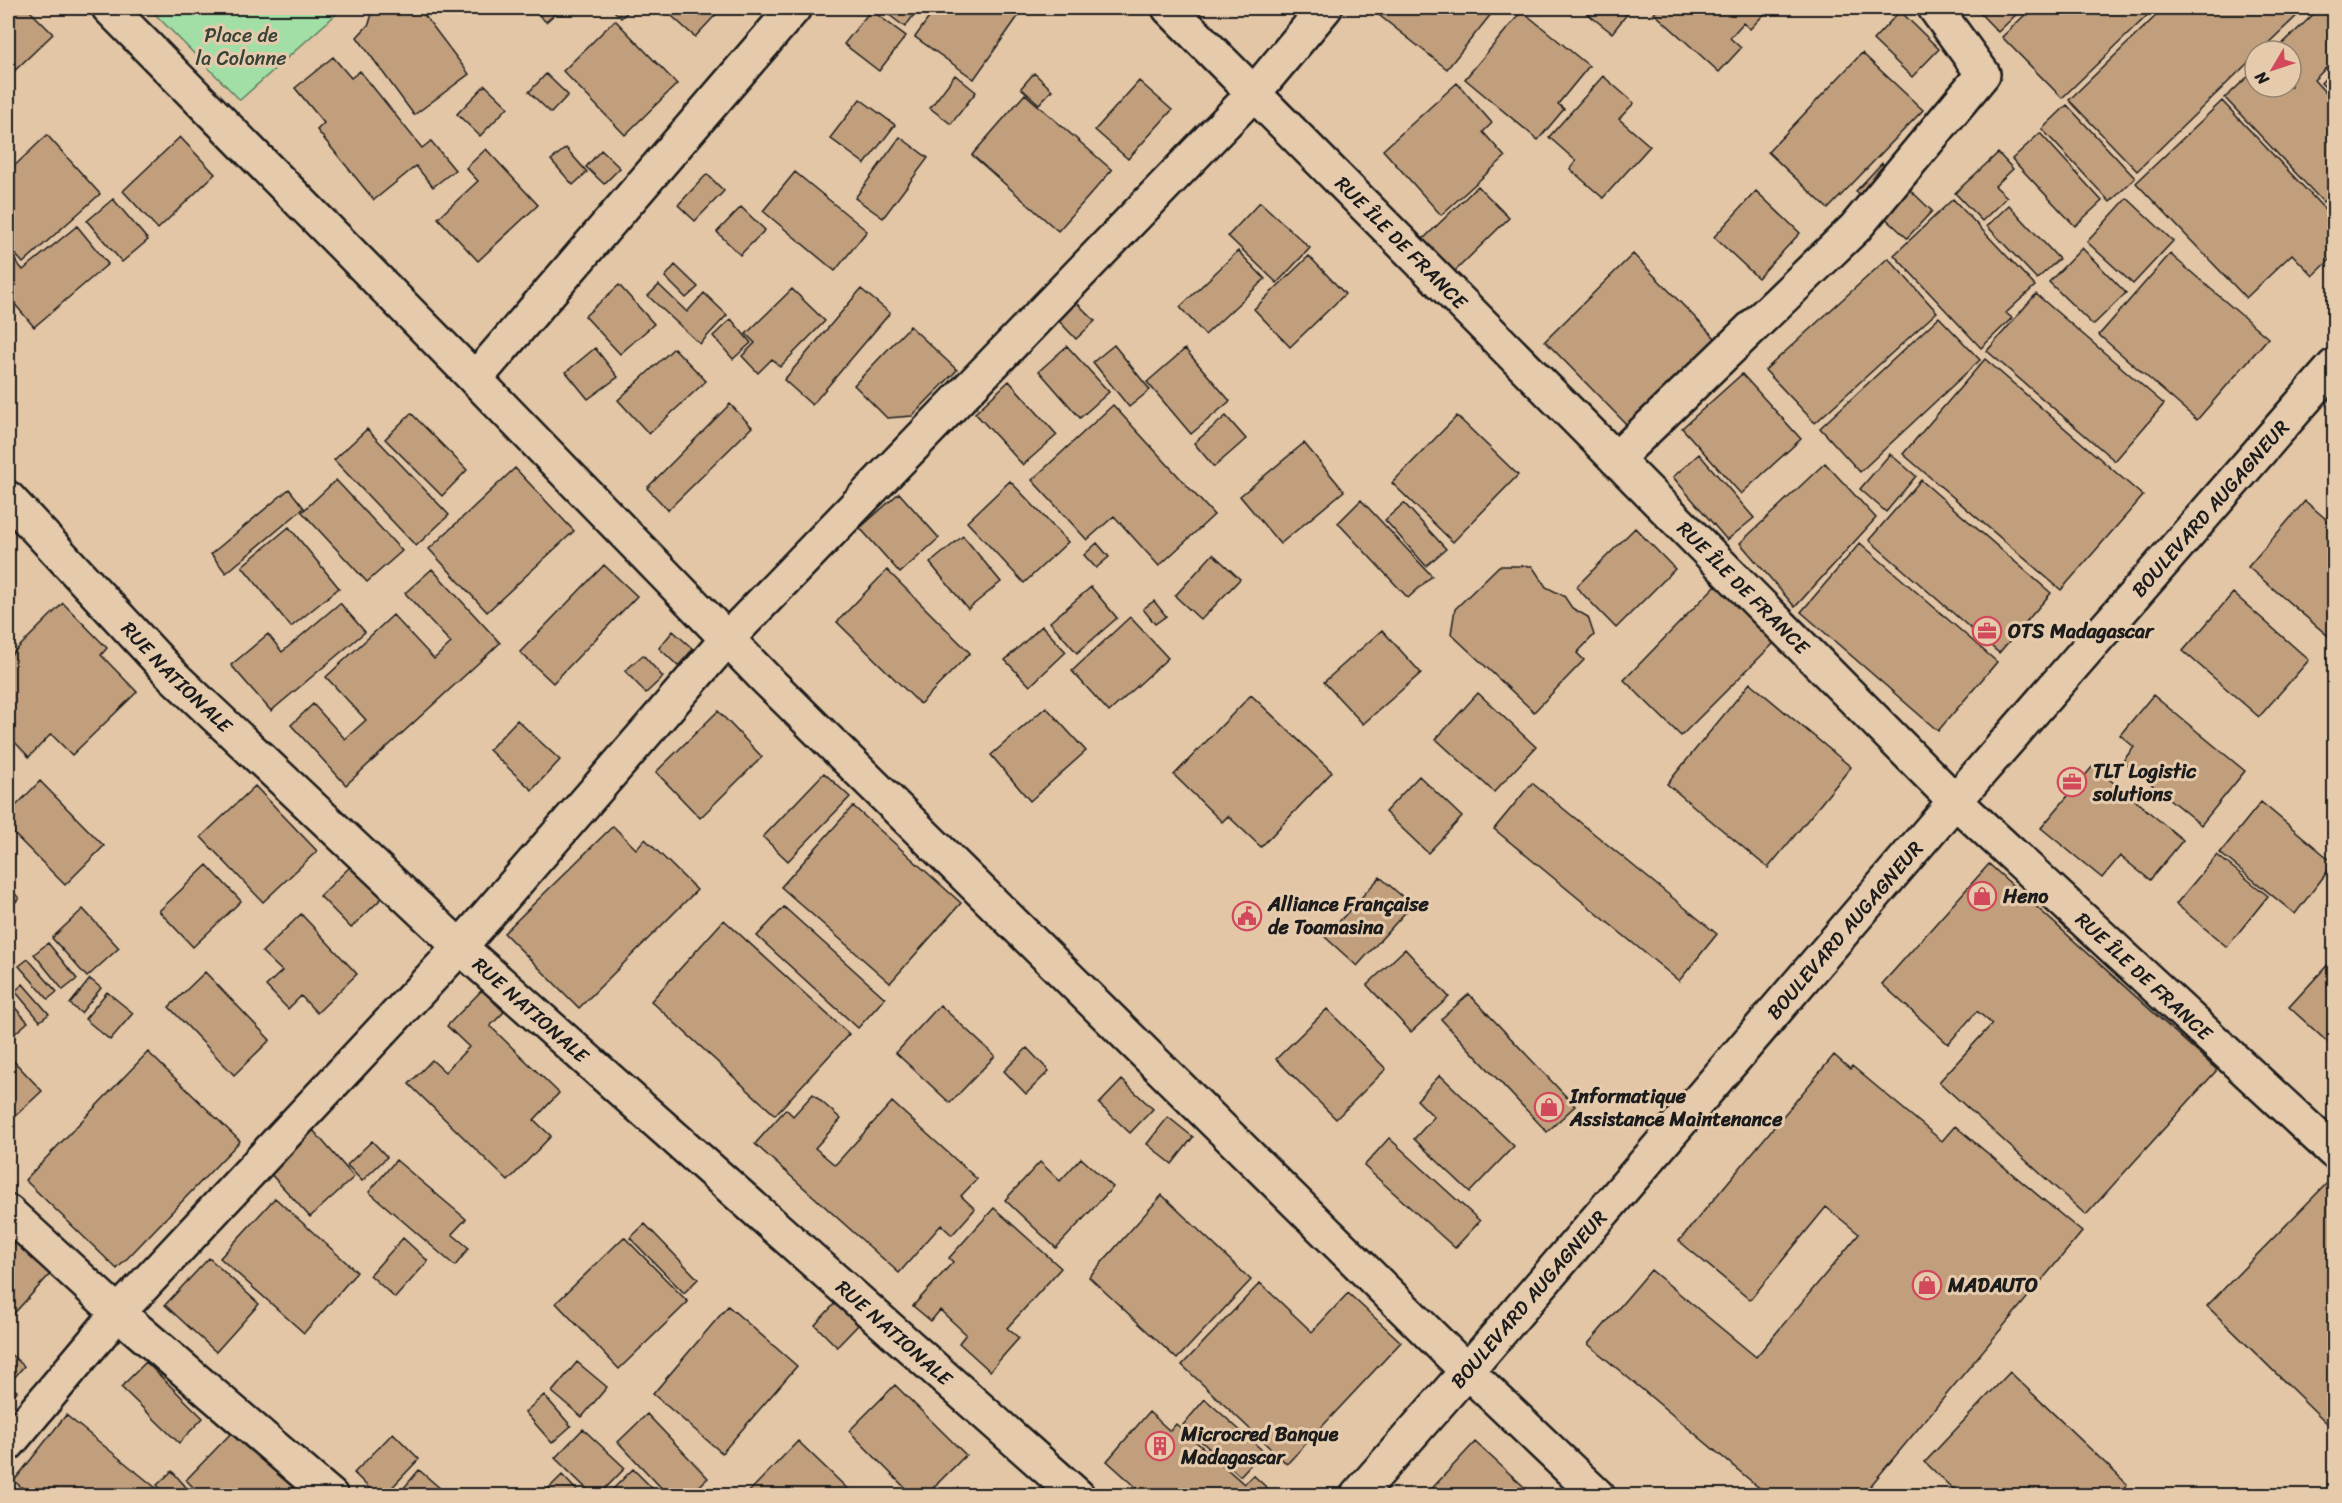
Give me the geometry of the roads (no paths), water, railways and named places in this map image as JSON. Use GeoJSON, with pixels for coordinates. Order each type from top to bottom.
{"type":"FeatureCollection","features":[{"type":"Feature","properties":{"kind":"street"},"geometry":{"type":"LineString","coordinates":[[109,8],[728,638],[1467,1371],[1598,1496]]}},
{"type":"Feature","properties":{"kind":"street"},"geometry":{"type":"LineString","coordinates":[[475,379],[794,8]]}},
{"type":"Feature","properties":{"kind":"street","name":"RUE ÎLE DE FRANCE"},"geometry":{"type":"LineString","coordinates":[[1169,8],[1955,801],[2334,1152]]}},
{"type":"Feature","properties":{"kind":"street"},"geometry":{"type":"LineString","coordinates":[[8,1444],[118,1313],[460,947],[728,638],[1254,93],[1325,8]]}},
{"type":"Feature","properties":{"kind":"street"},"geometry":{"type":"LineString","coordinates":[[1616,459],[1855,228],[1983,74],[1935,8]]}},
{"type":"Feature","properties":{"kind":"street","name":"BOULEVARD AUGAGNEUR"},"geometry":{"type":"LineString","coordinates":[[1357,1496],[1467,1371],[1955,801],[2334,366]]}},
{"type":"Feature","properties":{"kind":"street","name":"RUE NATIONALE"},"geometry":{"type":"LineString","coordinates":[[8,498],[174,677],[460,947],[1078,1496]]}},
{"type":"Feature","properties":{"kind":"street"},"geometry":{"type":"LineString","coordinates":[[8,1212],[118,1313],[331,1496]]}},
{"type":"Feature","properties":{"kind":"place","name":"OTS Madagascar"},"geometry":{"type":"Point","coordinates":[1987,631]}},
{"type":"Feature","properties":{"kind":"place","name":"TLT Logistic solutions"},"geometry":{"type":"Point","coordinates":[2072,782]}},
{"type":"Feature","properties":{"kind":"place","name":"Heno"},"geometry":{"type":"Point","coordinates":[1982,896]}},
{"type":"Feature","properties":{"kind":"place","name":"Alliance Française de Toamasina"},"geometry":{"type":"Point","coordinates":[1247,916]}},
{"type":"Feature","properties":{"kind":"place","name":"Informatique Assistance Maintenance"},"geometry":{"type":"Point","coordinates":[1549,1107]}},
{"type":"Feature","properties":{"kind":"place","name":"MADAUTO"},"geometry":{"type":"Point","coordinates":[1927,1285]}},
{"type":"Feature","properties":{"kind":"place","name":"Microcred Banque Madagascar"},"geometry":{"type":"Point","coordinates":[1160,1446]}},
{"type":"Feature","properties":{"kind":"park label","name":"Place de la Colonne"},"geometry":{"type":"Point","coordinates":[241,46]}}]}
